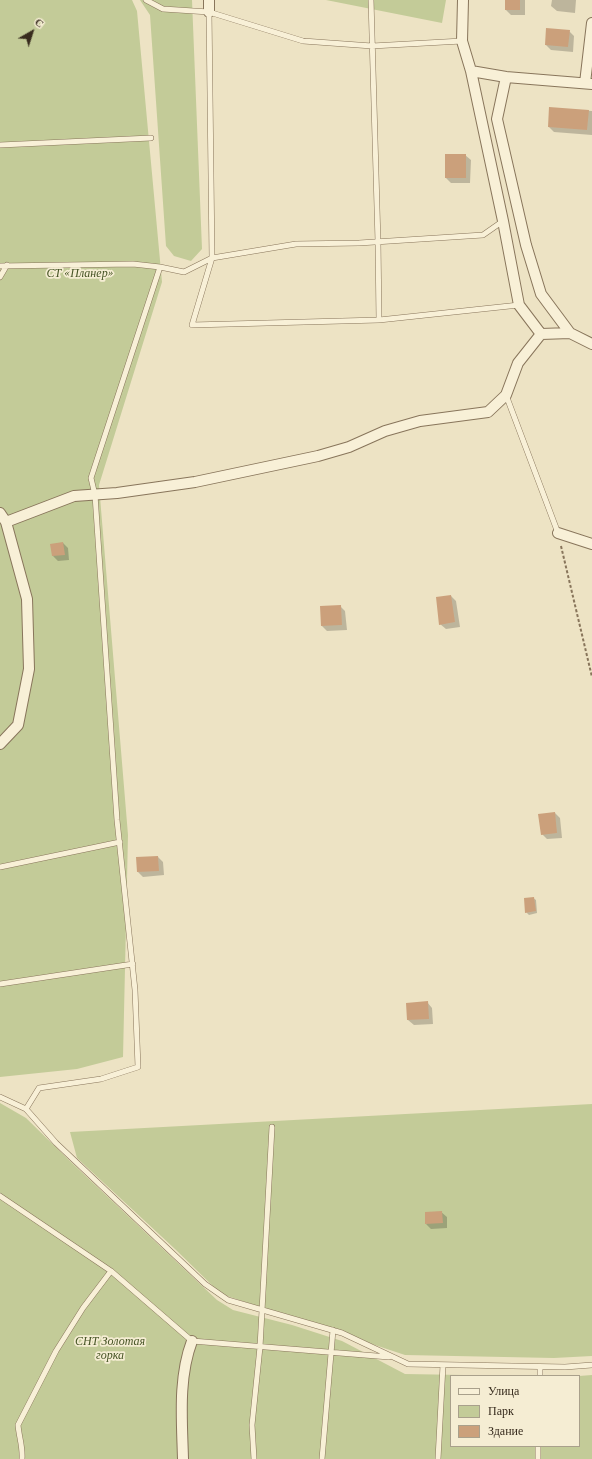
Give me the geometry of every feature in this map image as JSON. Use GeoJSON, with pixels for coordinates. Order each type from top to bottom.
{"type":"FeatureCollection","features":[{"type":"Feature","properties":{"kind":"street"},"geometry":{"type":"LineString","coordinates":[[209,0],[210,12]]}},
{"type":"Feature","properties":{"kind":"street"},"geometry":{"type":"LineString","coordinates":[[463,0],[462,41],[471,71],[503,221],[519,305],[541,334]]}},
{"type":"Feature","properties":{"kind":"street"},"geometry":{"type":"LineString","coordinates":[[471,71],[506,77],[588,84],[592,23]]}},
{"type":"Feature","properties":{"kind":"street"},"geometry":{"type":"LineString","coordinates":[[506,77],[498,119],[526,245],[541,294],[570,333],[592,344]]}},
{"type":"Feature","properties":{"kind":"street"},"geometry":{"type":"LineString","coordinates":[[3,524],[74,496],[117,493],[195,482],[318,456],[349,447],[385,431],[420,421],[488,412],[506,395],[518,363],[541,334],[570,333]]}},
{"type":"Feature","properties":{"kind":"street"},"geometry":{"type":"LineString","coordinates":[[0,513],[27,599],[29,669],[18,725],[0,744]]}},
{"type":"Feature","properties":{"kind":"street"},"geometry":{"type":"LineString","coordinates":[[558,533],[592,544]]}},
{"type":"Feature","properties":{"kind":"street"},"geometry":{"type":"LineString","coordinates":[[183,1459],[182,1388],[187,1353],[192,1341]]}},
{"type":"Feature","properties":{"kind":"lane"},"geometry":{"type":"LineString","coordinates":[[146,0],[163,9],[210,12],[303,41],[372,46],[462,41]]}},
{"type":"Feature","properties":{"kind":"lane"},"geometry":{"type":"LineString","coordinates":[[371,0],[379,320]]}},
{"type":"Feature","properties":{"kind":"lane"},"geometry":{"type":"LineString","coordinates":[[210,12],[212,258],[192,325],[379,320],[519,305]]}},
{"type":"Feature","properties":{"kind":"lane"},"geometry":{"type":"LineString","coordinates":[[0,145],[151,138]]}},
{"type":"Feature","properties":{"kind":"lane"},"geometry":{"type":"LineString","coordinates":[[0,266],[133,264],[160,267],[184,272],[212,258],[296,244],[378,242],[483,235],[503,221]]}},
{"type":"Feature","properties":{"kind":"lane"},"geometry":{"type":"LineString","coordinates":[[0,276],[7,266]]}},
{"type":"Feature","properties":{"kind":"lane"},"geometry":{"type":"LineString","coordinates":[[26,1109],[39,1088],[101,1079],[138,1067],[133,964],[117,820],[95,494],[91,478],[160,267]]}},
{"type":"Feature","properties":{"kind":"lane"},"geometry":{"type":"LineString","coordinates":[[506,395],[558,533]]}},
{"type":"Feature","properties":{"kind":"lane"},"geometry":{"type":"LineString","coordinates":[[0,867],[120,842]]}},
{"type":"Feature","properties":{"kind":"lane"},"geometry":{"type":"LineString","coordinates":[[0,984],[133,964]]}},
{"type":"Feature","properties":{"kind":"lane"},"geometry":{"type":"LineString","coordinates":[[0,1097],[26,1109],[56,1143],[205,1284],[228,1300],[342,1333],[408,1364],[540,1367],[592,1365]]}},
{"type":"Feature","properties":{"kind":"lane"},"geometry":{"type":"LineString","coordinates":[[254,1459],[252,1425],[260,1347],[272,1127]]}},
{"type":"Feature","properties":{"kind":"lane"},"geometry":{"type":"LineString","coordinates":[[0,1196],[111,1271],[192,1341],[392,1357]]}},
{"type":"Feature","properties":{"kind":"lane"},"geometry":{"type":"LineString","coordinates":[[22,1459],[23,1446],[18,1436],[18,1425],[56,1351],[83,1308],[111,1271]]}},
{"type":"Feature","properties":{"kind":"lane"},"geometry":{"type":"LineString","coordinates":[[322,1459],[333,1330]]}},
{"type":"Feature","properties":{"kind":"lane"},"geometry":{"type":"LineString","coordinates":[[438,1459],[443,1364]]}},
{"type":"Feature","properties":{"kind":"lane"},"geometry":{"type":"LineString","coordinates":[[540,1367],[540,1375]]}},
{"type":"Feature","properties":{"kind":"lane"},"geometry":{"type":"LineString","coordinates":[[538,1447],[538,1459]]}},
{"type":"Feature","properties":{"kind":"path"},"geometry":{"type":"LineString","coordinates":[[558,533],[592,677]]}},
{"type":"Feature","properties":{"kind":"green space","name":"СТ «Планер»"},"geometry":{"type":"Polygon","coordinates":[[[0,0],[132,0],[137,11],[162,282],[99,485],[128,835],[123,1057],[77,1069],[0,1077],[0,0]]]}},
{"type":"Feature","properties":{"kind":"green space"},"geometry":{"type":"Polygon","coordinates":[[[140,0],[192,0],[202,249],[191,261],[174,256],[166,246],[150,15],[140,0]]]}},
{"type":"Feature","properties":{"kind":"green space"},"geometry":{"type":"Polygon","coordinates":[[[326,0],[446,0],[442,23],[326,0]]]}},
{"type":"Feature","properties":{"kind":"green space","name":"СНТ Золотая горка"},"geometry":{"type":"Polygon","coordinates":[[[0,1103],[26,1118],[217,1300],[233,1310],[292,1325],[342,1341],[405,1374],[464,1375],[450,1375],[450,1447],[580,1447],[580,1376],[592,1375],[592,1459],[0,1459],[0,1103]]]}},
{"type":"Feature","properties":{"kind":"green space"},"geometry":{"type":"Polygon","coordinates":[[[592,1104],[592,1356],[554,1358],[405,1355],[221,1294],[77,1158],[70,1132],[592,1104]]]}},
{"type":"Feature","properties":{"kind":"building"},"geometry":{"type":"Polygon","coordinates":[[[505,0],[520,0],[520,10],[505,10],[505,0]]]}},
{"type":"Feature","properties":{"kind":"building"},"geometry":{"type":"Polygon","coordinates":[[[546,28],[570,30],[568,47],[545,45],[546,28]]]}},
{"type":"Feature","properties":{"kind":"building"},"geometry":{"type":"Polygon","coordinates":[[[549,107],[589,110],[587,130],[548,127],[549,107]]]}},
{"type":"Feature","properties":{"kind":"building"},"geometry":{"type":"Polygon","coordinates":[[[445,154],[466,154],[466,178],[445,178],[445,154]]]}},
{"type":"Feature","properties":{"kind":"building"},"geometry":{"type":"Polygon","coordinates":[[[63,542],[65,555],[52,556],[50,544],[63,542]]]}},
{"type":"Feature","properties":{"kind":"building"},"geometry":{"type":"Polygon","coordinates":[[[451,595],[455,622],[439,625],[436,597],[451,595]]]}},
{"type":"Feature","properties":{"kind":"building"},"geometry":{"type":"Polygon","coordinates":[[[341,605],[342,625],[321,626],[320,606],[341,605]]]}},
{"type":"Feature","properties":{"kind":"building"},"geometry":{"type":"Polygon","coordinates":[[[555,812],[557,833],[541,835],[538,814],[555,812]]]}},
{"type":"Feature","properties":{"kind":"building"},"geometry":{"type":"Polygon","coordinates":[[[158,856],[159,871],[137,872],[136,857],[158,856]]]}},
{"type":"Feature","properties":{"kind":"building"},"geometry":{"type":"Polygon","coordinates":[[[534,897],[536,911],[525,913],[524,898],[534,897]]]}},
{"type":"Feature","properties":{"kind":"building"},"geometry":{"type":"Polygon","coordinates":[[[428,1001],[429,1019],[407,1020],[406,1003],[428,1001]]]}},
{"type":"Feature","properties":{"kind":"building"},"geometry":{"type":"Polygon","coordinates":[[[442,1211],[443,1223],[425,1224],[425,1212],[442,1211]]]}}]}
